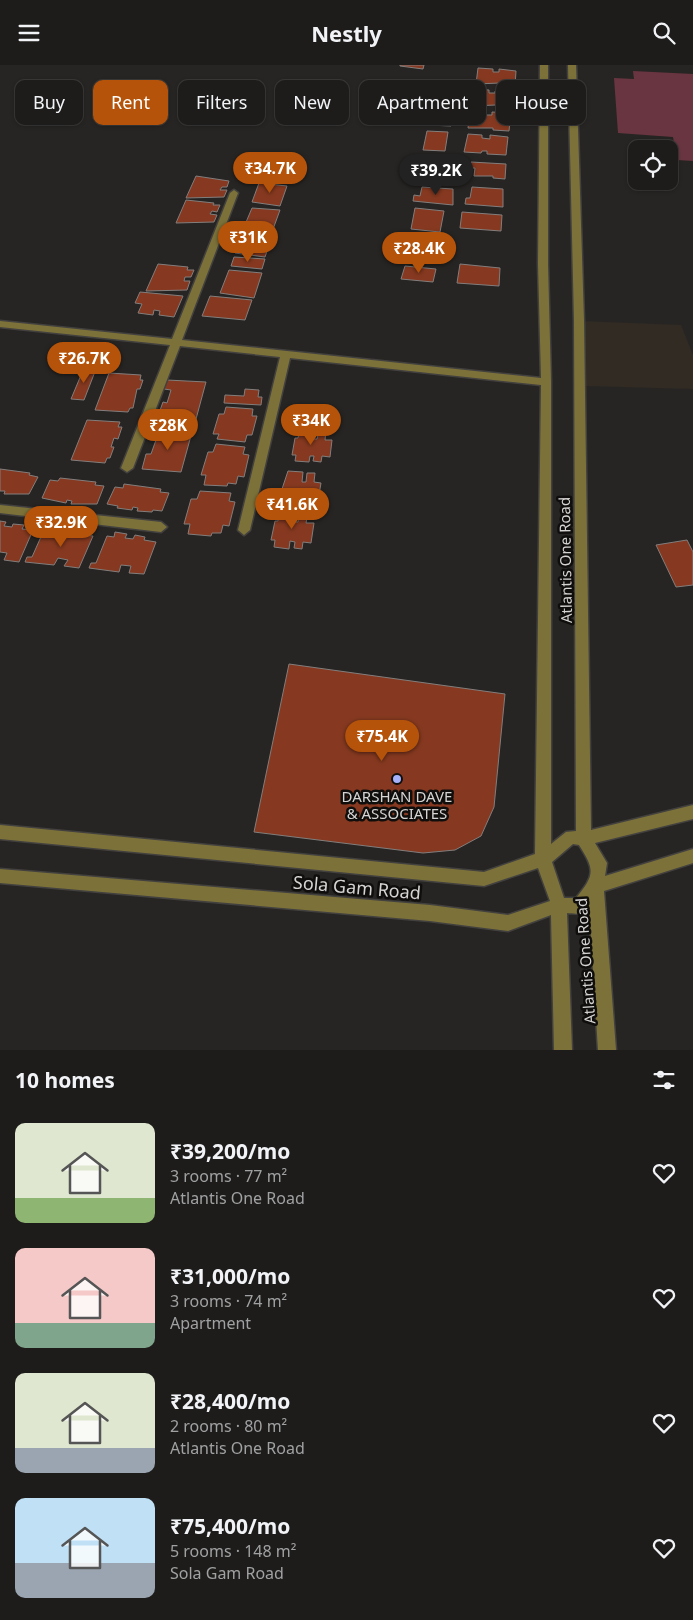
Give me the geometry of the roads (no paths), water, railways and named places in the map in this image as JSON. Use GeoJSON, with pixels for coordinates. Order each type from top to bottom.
{"type":"FeatureCollection","features":[{"type":"Feature","properties":{"kind":"street","name":"Atlantis One Road"},"geometry":{"type":"LineString","coordinates":[[544,65],[543,264],[546,382],[543,859],[559,905],[563,1050]]}},
{"type":"Feature","properties":{"kind":"street","name":"Atlantis One Road"},"geometry":{"type":"LineString","coordinates":[[572,65],[579,321],[584,839],[599,863],[596,886],[607,1050]]}},
{"type":"Feature","properties":{"kind":"street"},"geometry":{"type":"LineString","coordinates":[[127,468],[234,193]]}},
{"type":"Feature","properties":{"kind":"street"},"geometry":{"type":"LineString","coordinates":[[0,324],[546,382]]}},
{"type":"Feature","properties":{"kind":"street"},"geometry":{"type":"LineString","coordinates":[[244,530],[286,355]]}},
{"type":"Feature","properties":{"kind":"street"},"geometry":{"type":"LineString","coordinates":[[0,509],[161,527]]}},
{"type":"Feature","properties":{"kind":"street","name":"Sola Gam Road"},"geometry":{"type":"LineString","coordinates":[[0,832],[484,879],[543,859],[570,837],[584,839],[693,812]]}},
{"type":"Feature","properties":{"kind":"street"},"geometry":{"type":"LineString","coordinates":[[596,886],[693,856]]}},
{"type":"Feature","properties":{"kind":"street","name":"Sola Gam Road"},"geometry":{"type":"LineString","coordinates":[[0,876],[430,913],[508,923],[559,905],[580,906],[596,886]]}},
{"type":"Feature","properties":{"kind":"place","name":"DARSHAN DAVE & ASSOCIATES"},"geometry":{"type":"Point","coordinates":[397,779]}}]}
